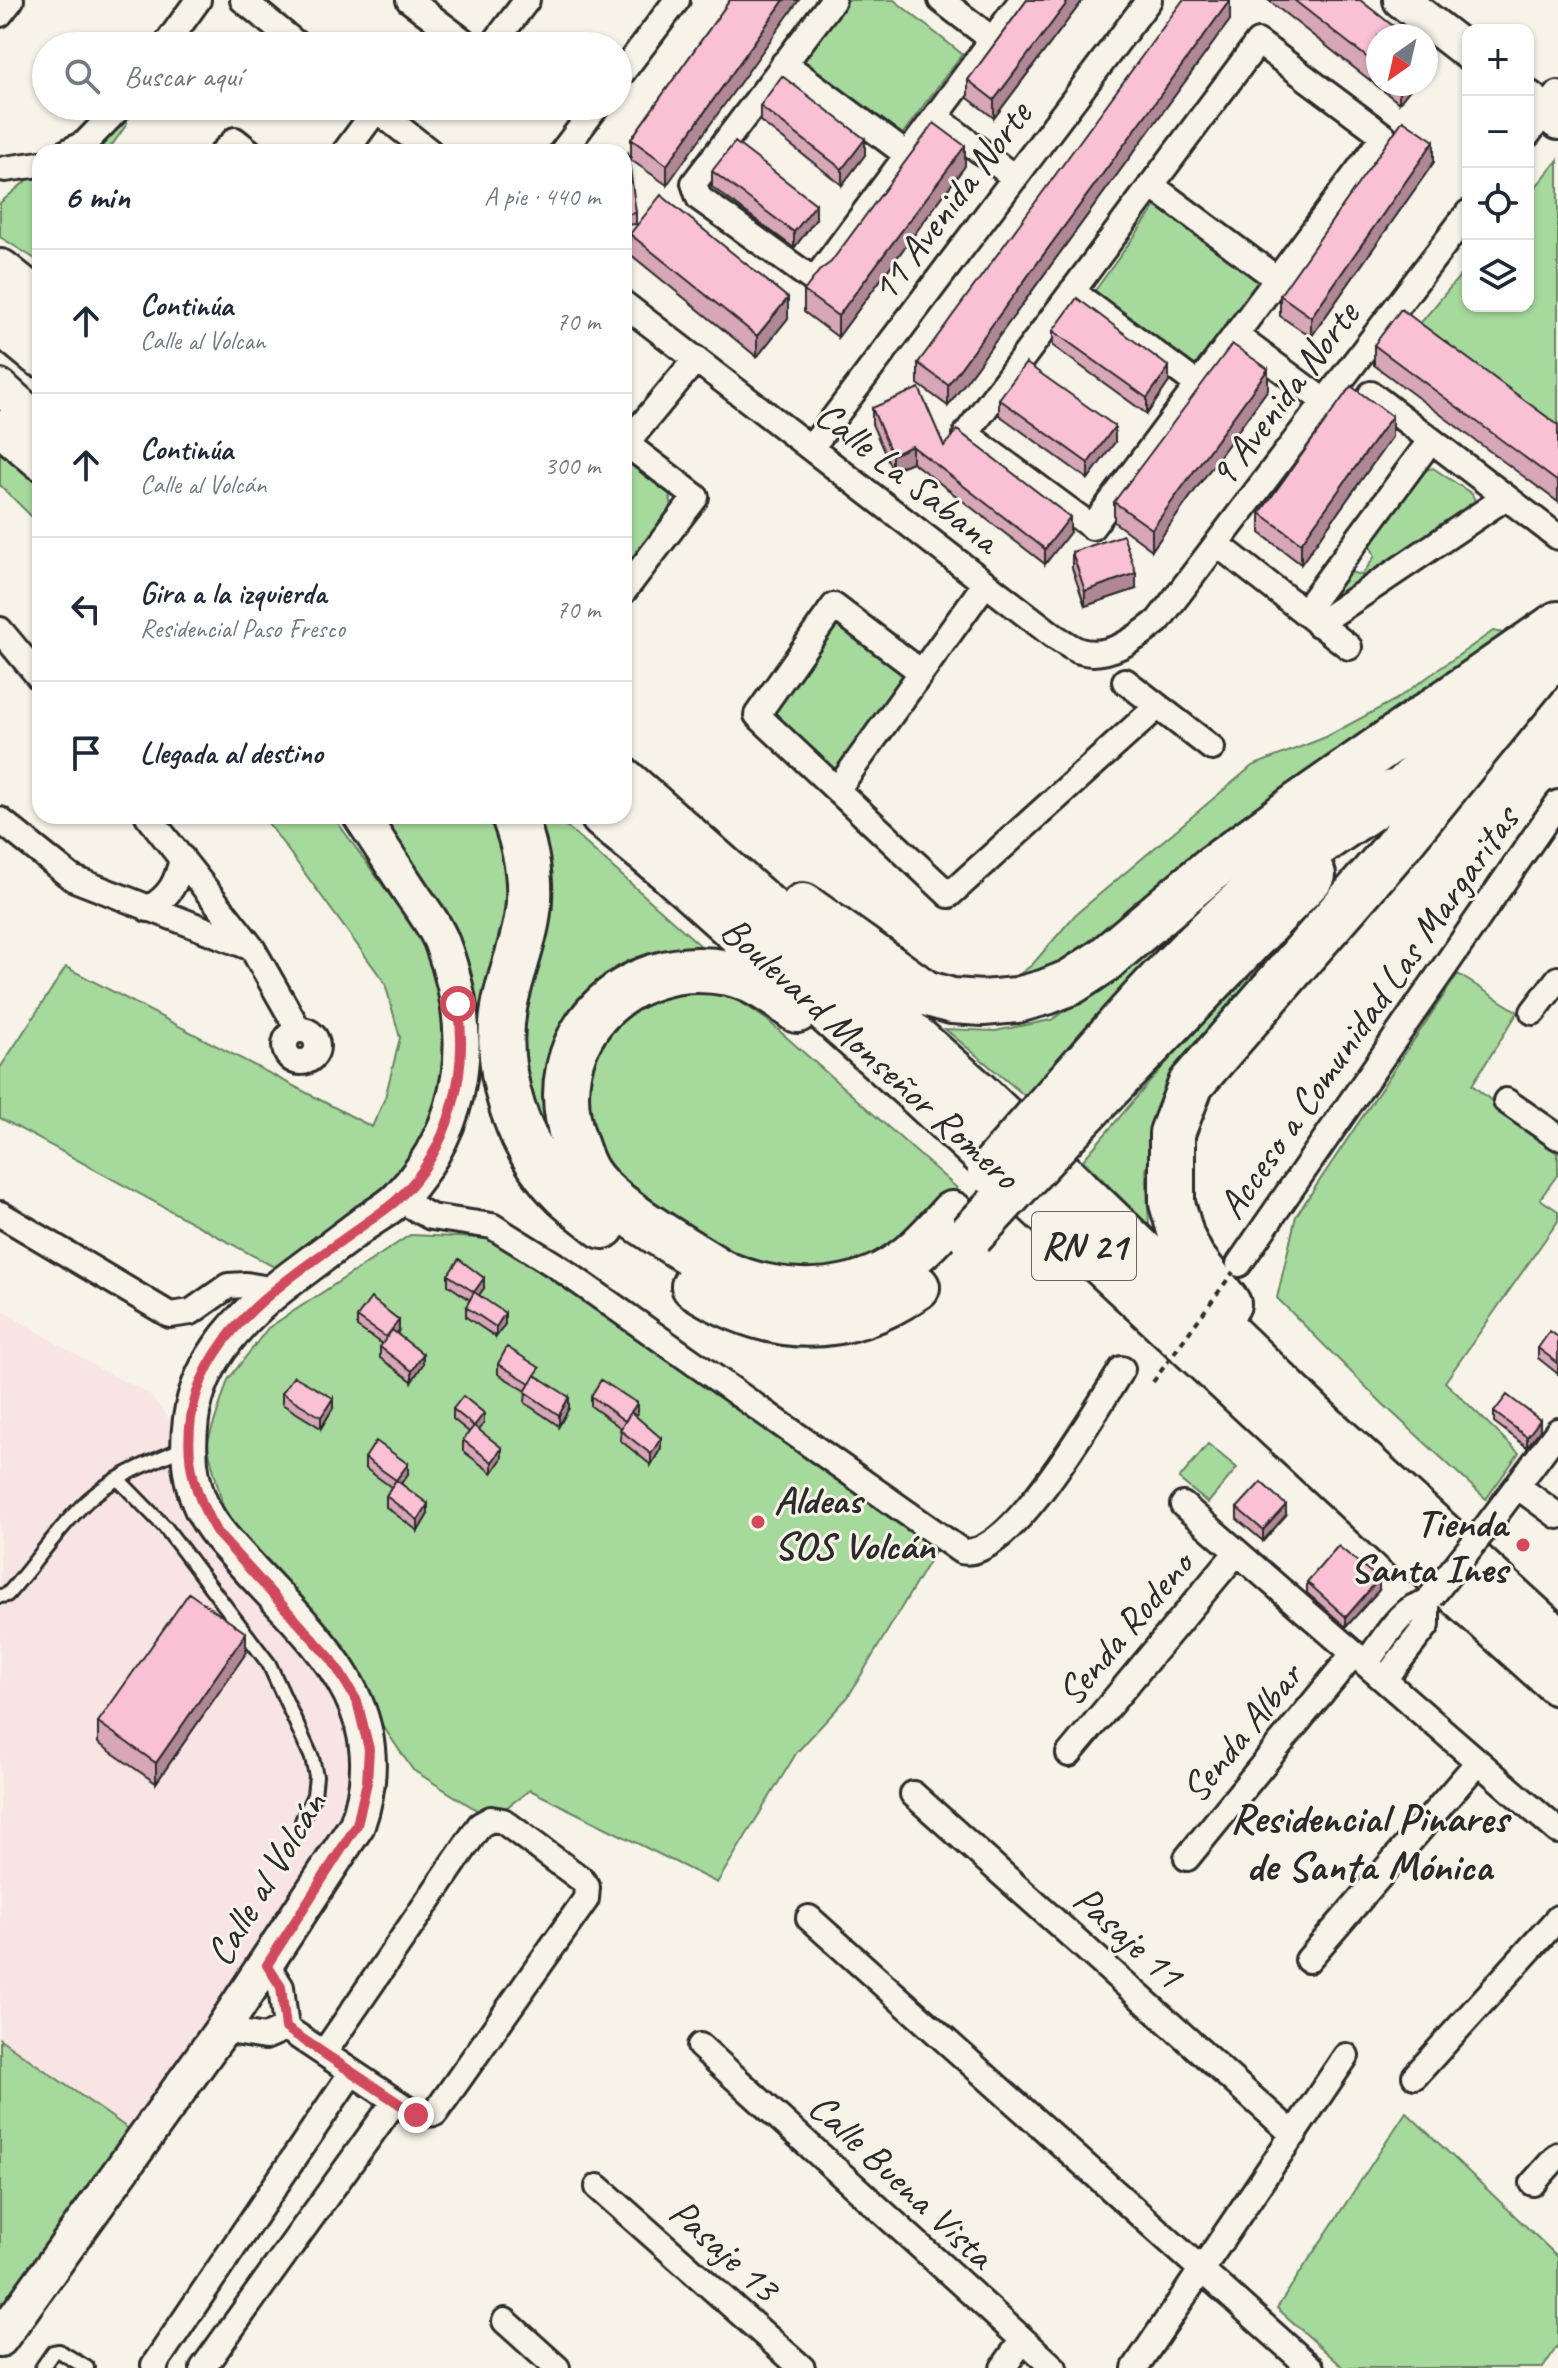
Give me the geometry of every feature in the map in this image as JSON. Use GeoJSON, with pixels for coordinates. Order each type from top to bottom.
{"type":"FeatureCollection","features":[{"type":"Feature","properties":{"kind":"highway"},"geometry":{"type":"LineString","coordinates":[[0,272],[28,335]]}},
{"type":"Feature","properties":{"kind":"highway"},"geometry":{"type":"LineString","coordinates":[[632,786],[925,993],[952,1001],[983,1003],[1017,1000],[1071,982],[1103,961],[1221,862],[1558,624]]}},
{"type":"Feature","properties":{"kind":"highway"},"geometry":{"type":"LineString","coordinates":[[1323,1426],[1205,1275],[1182,1238],[1172,1203],[1170,1147],[1175,1120],[1199,1072],[1389,856],[1558,649]]}},
{"type":"Feature","properties":{"kind":"highway","name":"Boulevard Monseñor Romero"},"geometry":{"type":"LineString","coordinates":[[632,787],[977,1093],[1323,1426],[1558,1641]]}},
{"type":"Feature","properties":{"kind":"highway"},"geometry":{"type":"LineString","coordinates":[[516,824],[526,860],[529,898],[527,920],[504,1009],[501,1056],[506,1086],[521,1129],[543,1168],[564,1194],[609,1231],[720,1302],[758,1318],[811,1325],[842,1320],[898,1301],[935,1275],[962,1224],[1056,1120],[1201,988],[1392,793]]}},
{"type":"Feature","properties":{"kind":"highway","name":"Boulevard Monseñor Romero"},"geometry":{"type":"LineString","coordinates":[[613,824],[668,869],[915,1090],[1407,1548],[1558,1683]]}},
{"type":"Feature","properties":{"kind":"highway"},"geometry":{"type":"LineString","coordinates":[[915,1090],[760,984],[728,973],[688,971],[635,984],[615,995],[598,1010],[576,1044],[565,1100],[567,1121],[580,1160],[598,1188],[645,1222],[734,1278],[776,1290],[817,1291],[856,1283],[883,1274],[962,1224]]}},
{"type":"Feature","properties":{"kind":"street"},"geometry":{"type":"LineString","coordinates":[[0,14],[11,0]]}},
{"type":"Feature","properties":{"kind":"street"},"geometry":{"type":"LineString","coordinates":[[175,32],[198,0]]}},
{"type":"Feature","properties":{"kind":"street"},"geometry":{"type":"LineString","coordinates":[[243,0],[282,32]]}},
{"type":"Feature","properties":{"kind":"street"},"geometry":{"type":"LineString","coordinates":[[409,0],[451,32]]}},
{"type":"Feature","properties":{"kind":"street"},"geometry":{"type":"LineString","coordinates":[[503,32],[527,0]]}},
{"type":"Feature","properties":{"kind":"street"},"geometry":{"type":"LineString","coordinates":[[632,59],[677,0]]}},
{"type":"Feature","properties":{"kind":"street"},"geometry":{"type":"LineString","coordinates":[[833,0],[694,183],[699,198],[812,279],[819,274],[1022,0]]}},
{"type":"Feature","properties":{"kind":"street"},"geometry":{"type":"LineString","coordinates":[[941,0],[993,40]]}},
{"type":"Feature","properties":{"kind":"street","name":"11 Avenida Norte"},"geometry":{"type":"LineString","coordinates":[[811,448],[1149,0]]}},
{"type":"Feature","properties":{"kind":"street"},"geometry":{"type":"LineString","coordinates":[[1401,0],[1462,47]]}},
{"type":"Feature","properties":{"kind":"street"},"geometry":{"type":"LineString","coordinates":[[1258,42],[1384,136],[1092,527],[966,434],[1151,185],[1258,42]]}},
{"type":"Feature","properties":{"kind":"street"},"geometry":{"type":"LineString","coordinates":[[784,63],[907,155]]}},
{"type":"Feature","properties":{"kind":"street"},"geometry":{"type":"LineString","coordinates":[[936,117],[1015,178]]}},
{"type":"Feature","properties":{"kind":"street"},"geometry":{"type":"LineString","coordinates":[[83,144],[107,120]]}},
{"type":"Feature","properties":{"kind":"street"},"geometry":{"type":"LineString","coordinates":[[350,144],[366,120]]}},
{"type":"Feature","properties":{"kind":"street"},"geometry":{"type":"LineString","coordinates":[[389,120],[420,144]]}},
{"type":"Feature","properties":{"kind":"street"},"geometry":{"type":"LineString","coordinates":[[568,144],[586,120]]}},
{"type":"Feature","properties":{"kind":"street"},"geometry":{"type":"LineString","coordinates":[[5,169],[32,165]]}},
{"type":"Feature","properties":{"kind":"street"},"geometry":{"type":"LineString","coordinates":[[1151,185],[1277,279]]}},
{"type":"Feature","properties":{"kind":"street","name":"9 Avenida Norte"},"geometry":{"type":"LineString","coordinates":[[1158,621],[1462,221]]}},
{"type":"Feature","properties":{"kind":"street"},"geometry":{"type":"LineString","coordinates":[[1072,291],[1198,385]]}},
{"type":"Feature","properties":{"kind":"street","name":"Calle La Sabana"},"geometry":{"type":"LineString","coordinates":[[632,310],[1055,637],[1079,651],[1105,652],[1134,641],[1158,621]]}},
{"type":"Feature","properties":{"kind":"street"},"geometry":{"type":"LineString","coordinates":[[1235,335],[1325,402]]}},
{"type":"Feature","properties":{"kind":"street"},"geometry":{"type":"LineString","coordinates":[[632,435],[696,359]]}},
{"type":"Feature","properties":{"kind":"street"},"geometry":{"type":"LineString","coordinates":[[0,387],[32,416]]}},
{"type":"Feature","properties":{"kind":"street"},"geometry":{"type":"LineString","coordinates":[[1371,394],[1558,537]]}},
{"type":"Feature","properties":{"kind":"street"},"geometry":{"type":"LineString","coordinates":[[0,428],[32,455]]}},
{"type":"Feature","properties":{"kind":"street"},"geometry":{"type":"LineString","coordinates":[[1311,618],[1431,440]]}},
{"type":"Feature","properties":{"kind":"street"},"geometry":{"type":"LineString","coordinates":[[632,448],[696,497],[632,581]]}},
{"type":"Feature","properties":{"kind":"street"},"geometry":{"type":"LineString","coordinates":[[1311,618],[1506,497]]}},
{"type":"Feature","properties":{"kind":"street"},"geometry":{"type":"LineString","coordinates":[[1217,544],[1349,647]]}},
{"type":"Feature","properties":{"kind":"street"},"geometry":{"type":"LineString","coordinates":[[837,790],[985,584]]}},
{"type":"Feature","properties":{"kind":"street"},"geometry":{"type":"LineString","coordinates":[[921,672],[834,606],[757,715],[949,895],[1157,707]]}},
{"type":"Feature","properties":{"kind":"street"},"geometry":{"type":"LineString","coordinates":[[0,630],[32,668]]}},
{"type":"Feature","properties":{"kind":"street"},"geometry":{"type":"LineString","coordinates":[[1392,793],[1558,631]]}},
{"type":"Feature","properties":{"kind":"street"},"geometry":{"type":"LineString","coordinates":[[1125,681],[1212,748]]}},
{"type":"Feature","properties":{"kind":"street","name":"Acceso a Comunidad Las Margaritas"},"geometry":{"type":"LineString","coordinates":[[1236,1268],[1558,803]]}},
{"type":"Feature","properties":{"kind":"street"},"geometry":{"type":"LineString","coordinates":[[0,820],[72,878],[252,948]]}},
{"type":"Feature","properties":{"kind":"street"},"geometry":{"type":"LineString","coordinates":[[154,824],[252,948],[298,1029]]}},
{"type":"Feature","properties":{"kind":"street","name":"Calle al Volcán"},"geometry":{"type":"LineString","coordinates":[[0,2339],[222,2030],[357,1825],[367,1782],[369,1749],[357,1701],[332,1660],[209,1521],[194,1484],[189,1445],[193,1404],[225,1339],[275,1290],[398,1199],[431,1156],[455,1098],[463,1032],[454,981],[442,942],[366,824]]}},
{"type":"Feature","properties":{"kind":"street"},"geometry":{"type":"LineString","coordinates":[[148,909],[168,896],[178,878],[182,858]]}},
{"type":"Feature","properties":{"kind":"street"},"geometry":{"type":"LineString","coordinates":[[1533,1012],[1557,982]]}},
{"type":"Feature","properties":{"kind":"street"},"geometry":{"type":"LineString","coordinates":[[1506,1101],[1558,1137]]}},
{"type":"Feature","properties":{"kind":"street"},"geometry":{"type":"LineString","coordinates":[[398,1199],[431,1217],[492,1226],[558,1267],[961,1551],[977,1551],[993,1542],[1023,1515],[1122,1369]]}},
{"type":"Feature","properties":{"kind":"street"},"geometry":{"type":"LineString","coordinates":[[0,1214],[170,1315],[191,1312],[228,1286],[246,1285],[275,1290]]}},
{"type":"Feature","properties":{"kind":"street"},"geometry":{"type":"LineString","coordinates":[[1558,1431],[1517,1486],[1558,1516]]}},
{"type":"Feature","properties":{"kind":"street","name":"Senda Albar"},"geometry":{"type":"LineString","coordinates":[[1187,1858],[1368,1665],[1427,1625],[1429,1600],[1517,1486]]}},
{"type":"Feature","properties":{"kind":"street"},"geometry":{"type":"LineString","coordinates":[[1183,1505],[1558,1831]]}},
{"type":"Feature","properties":{"kind":"street","name":"Senda Rodeno"},"geometry":{"type":"LineString","coordinates":[[1069,1754],[1237,1552]]}},
{"type":"Feature","properties":{"kind":"street"},"geometry":{"type":"LineString","coordinates":[[1308,1960],[1478,1762]]}},
{"type":"Feature","properties":{"kind":"street","name":"Pasaje 11"},"geometry":{"type":"LineString","coordinates":[[913,1794],[1294,2135]]}},
{"type":"Feature","properties":{"kind":"street"},"geometry":{"type":"LineString","coordinates":[[267,1965],[281,1987],[286,2028],[416,2115],[435,2113],[586,1899],[587,1887],[581,1879],[503,1821],[491,1819],[480,1825],[324,2053]]}},
{"type":"Feature","properties":{"kind":"street"},"geometry":{"type":"LineString","coordinates":[[809,1918],[1311,2368]]}},
{"type":"Feature","properties":{"kind":"street"},"geometry":{"type":"LineString","coordinates":[[1415,2076],[1558,1918]]}},
{"type":"Feature","properties":{"kind":"street"},"geometry":{"type":"LineString","coordinates":[[222,2030],[265,2037],[286,2028]]}},
{"type":"Feature","properties":{"kind":"street","name":"Calle Buena Vista"},"geometry":{"type":"LineString","coordinates":[[700,2046],[1054,2368]]}},
{"type":"Feature","properties":{"kind":"street"},"geometry":{"type":"LineString","coordinates":[[1135,2368],[1346,2056]]}},
{"type":"Feature","properties":{"kind":"street"},"geometry":{"type":"LineString","coordinates":[[155,2368],[154,2365],[352,2072]]}},
{"type":"Feature","properties":{"kind":"street"},"geometry":{"type":"LineString","coordinates":[[203,2368],[395,2101]]}},
{"type":"Feature","properties":{"kind":"street"},"geometry":{"type":"LineString","coordinates":[[1533,2183],[1558,2155]]}},
{"type":"Feature","properties":{"kind":"street","name":"Pasaje 13"},"geometry":{"type":"LineString","coordinates":[[598,2187],[802,2368]]}},
{"type":"Feature","properties":{"kind":"street"},"geometry":{"type":"LineString","coordinates":[[505,2321],[557,2368]]}},
{"type":"Feature","properties":{"kind":"street"},"geometry":{"type":"LineString","coordinates":[[1003,2368],[1022,2341]]}},
{"type":"Feature","properties":{"kind":"lane"},"geometry":{"type":"LineString","coordinates":[[0,1596],[7,1595],[66,1523],[90,1499],[118,1479],[189,1445]]}},
{"type":"Feature","properties":{"kind":"lane"},"geometry":{"type":"LineString","coordinates":[[118,1479],[165,1527],[269,1664],[312,1758],[316,1776],[314,1795],[302,1821]]}},
{"type":"Feature","properties":{"kind":"lane"},"geometry":{"type":"LineString","coordinates":[[42,2368],[53,2352],[59,2351],[87,2368]]}},
{"type":"Feature","properties":{"kind":"path"},"geometry":{"type":"LineString","coordinates":[[1153,1382],[1236,1268]]}},
{"type":"Feature","properties":{"kind":"shaded area"},"geometry":{"type":"Polygon","coordinates":[[[0,1309],[98,1368],[148,1393],[170,1420],[172,1464],[203,1542],[246,1586],[342,1699],[354,1770],[348,1806],[331,1841],[133,2132],[0,2039],[0,1309]]]}},
{"type":"Feature","properties":{"kind":"green space"},"geometry":{"type":"Polygon","coordinates":[[[848,0],[894,0],[962,54],[900,137],[803,63],[848,0]]]}},
{"type":"Feature","properties":{"kind":"green space"},"geometry":{"type":"Polygon","coordinates":[[[107,120],[122,120],[127,124],[113,144],[77,144],[107,120]]]}},
{"type":"Feature","properties":{"kind":"green space"},"geometry":{"type":"Polygon","coordinates":[[[1558,160],[1558,441],[1413,332],[1462,273],[1462,312],[1534,312],[1534,189],[1558,160]]]}},
{"type":"Feature","properties":{"kind":"green space"},"geometry":{"type":"Polygon","coordinates":[[[32,176],[32,257],[0,237],[0,203],[32,176]]]}},
{"type":"Feature","properties":{"kind":"green space"},"geometry":{"type":"Polygon","coordinates":[[[1157,205],[1261,279],[1197,371],[1094,292],[1157,205]]]}},
{"type":"Feature","properties":{"kind":"green space"},"geometry":{"type":"Polygon","coordinates":[[[0,435],[32,465],[32,517],[0,485],[0,435]]]}},
{"type":"Feature","properties":{"kind":"green space"},"geometry":{"type":"Polygon","coordinates":[[[632,458],[668,485],[672,508],[632,571],[632,458]]]}},
{"type":"Feature","properties":{"kind":"green space"},"geometry":{"type":"Polygon","coordinates":[[[1433,468],[1472,494],[1478,508],[1336,603],[1327,594],[1345,571],[1362,575],[1375,556],[1368,541],[1418,472],[1433,468]]]}},
{"type":"Feature","properties":{"kind":"green space"},"geometry":{"type":"Polygon","coordinates":[[[836,621],[911,676],[837,775],[774,714],[836,621]]]}},
{"type":"Feature","properties":{"kind":"green space"},"geometry":{"type":"Polygon","coordinates":[[[1493,631],[1519,636],[1058,973],[1010,981],[1032,965],[1075,915],[1252,766],[1326,737],[1395,700],[1493,631]]]}},
{"type":"Feature","properties":{"kind":"green space"},"geometry":{"type":"Polygon","coordinates":[[[269,824],[339,824],[426,946],[456,1042],[421,1158],[287,1274],[0,1118],[0,1068],[66,967],[372,1127],[385,1098],[400,1038],[385,983],[269,824]]]}},
{"type":"Feature","properties":{"kind":"green space"},"geometry":{"type":"Polygon","coordinates":[[[371,824],[502,824],[517,876],[484,1027],[473,1027],[371,824]]]}},
{"type":"Feature","properties":{"kind":"green space"},"geometry":{"type":"Polygon","coordinates":[[[535,824],[564,824],[702,947],[654,953],[628,961],[586,991],[563,1025],[568,1175],[530,1127],[515,1068],[535,824]]]}},
{"type":"Feature","properties":{"kind":"green space"},"geometry":{"type":"Polygon","coordinates":[[[1250,863],[1031,1101],[945,1029],[995,1031],[1051,1020],[1092,993],[1250,863]]]}},
{"type":"Feature","properties":{"kind":"green space"},"geometry":{"type":"Polygon","coordinates":[[[1289,919],[1300,933],[1162,1109],[1146,1170],[1149,1226],[1083,1160],[1289,919]]]}},
{"type":"Feature","properties":{"kind":"green space"},"geometry":{"type":"Polygon","coordinates":[[[1458,974],[1518,1012],[1472,1085],[1558,1154],[1558,1174],[1540,1199],[1558,1211],[1558,1221],[1445,1382],[1519,1453],[1486,1499],[1384,1405],[1277,1298],[1296,1216],[1458,974]]]}},
{"type":"Feature","properties":{"kind":"green space"},"geometry":{"type":"Polygon","coordinates":[[[695,985],[738,1000],[767,1020],[957,1188],[925,1224],[870,1261],[813,1276],[734,1264],[607,1183],[581,1079],[606,1026],[666,990],[695,985]]]}},
{"type":"Feature","properties":{"kind":"green space"},"geometry":{"type":"Polygon","coordinates":[[[410,1235],[502,1239],[937,1548],[848,1697],[797,1752],[717,1883],[530,1790],[491,1819],[413,1770],[306,1614],[228,1526],[207,1444],[228,1380],[268,1328],[410,1235]]]}},
{"type":"Feature","properties":{"kind":"green space"},"geometry":{"type":"Polygon","coordinates":[[[1208,1444],[1237,1468],[1208,1503],[1179,1479],[1208,1444]]]}},
{"type":"Feature","properties":{"kind":"green space"},"geometry":{"type":"Polygon","coordinates":[[[0,2039],[133,2132],[0,2327],[0,2039]]]}},
{"type":"Feature","properties":{"kind":"green space"},"geometry":{"type":"Polygon","coordinates":[[[1406,2112],[1558,2257],[1558,2345],[1543,2368],[1344,2368],[1277,2308],[1406,2112]]]}},
{"type":"Feature","properties":{"kind":"building"},"geometry":{"type":"Polygon","coordinates":[[[730,0],[784,0],[667,165],[631,139],[730,0]]]}},
{"type":"Feature","properties":{"kind":"building"},"geometry":{"type":"Polygon","coordinates":[[[1027,0],[1069,0],[994,100],[968,80],[1027,0]]]}},
{"type":"Feature","properties":{"kind":"building"},"geometry":{"type":"Polygon","coordinates":[[[1183,0],[1230,0],[948,385],[918,363],[1183,0]]]}},
{"type":"Feature","properties":{"kind":"building"},"geometry":{"type":"Polygon","coordinates":[[[1294,0],[1360,0],[1391,24],[1366,24],[1366,57],[1294,0]]]}},
{"type":"Feature","properties":{"kind":"building"},"geometry":{"type":"Polygon","coordinates":[[[782,76],[865,139],[842,169],[760,106],[782,76]]]}},
{"type":"Feature","properties":{"kind":"building"},"geometry":{"type":"Polygon","coordinates":[[[1403,120],[1434,141],[1311,317],[1280,295],[1403,120]]]}},
{"type":"Feature","properties":{"kind":"building"},"geometry":{"type":"Polygon","coordinates":[[[934,123],[965,146],[838,316],[804,291],[819,271],[831,262],[934,123]]]}},
{"type":"Feature","properties":{"kind":"building"},"geometry":{"type":"Polygon","coordinates":[[[735,142],[816,204],[794,232],[712,171],[735,142]]]}},
{"type":"Feature","properties":{"kind":"building"},"geometry":{"type":"Polygon","coordinates":[[[632,183],[636,213],[632,214],[632,183]]]}},
{"type":"Feature","properties":{"kind":"building"},"geometry":{"type":"Polygon","coordinates":[[[661,195],[788,298],[757,336],[632,236],[661,195]]]}},
{"type":"Feature","properties":{"kind":"building"},"geometry":{"type":"Polygon","coordinates":[[[1077,298],[1169,367],[1147,398],[1053,331],[1077,298]]]}},
{"type":"Feature","properties":{"kind":"building"},"geometry":{"type":"Polygon","coordinates":[[[1401,309],[1558,425],[1558,482],[1374,345],[1401,309]]]}},
{"type":"Feature","properties":{"kind":"building"},"geometry":{"type":"Polygon","coordinates":[[[1232,344],[1268,369],[1152,529],[1114,502],[1232,344]]]}},
{"type":"Feature","properties":{"kind":"building"},"geometry":{"type":"Polygon","coordinates":[[[1026,363],[1115,426],[1088,463],[999,399],[1026,363]]]}},
{"type":"Feature","properties":{"kind":"building"},"geometry":{"type":"Polygon","coordinates":[[[1351,386],[1392,416],[1301,543],[1260,513],[1351,386]]]}},
{"type":"Feature","properties":{"kind":"building"},"geometry":{"type":"Polygon","coordinates":[[[919,388],[944,446],[957,430],[1070,517],[1045,549],[912,446],[892,455],[872,408],[919,388]]]}},
{"type":"Feature","properties":{"kind":"building"},"geometry":{"type":"Polygon","coordinates":[[[1123,535],[1136,573],[1085,591],[1072,552],[1123,535]]]}},
{"type":"Feature","properties":{"kind":"building"},"geometry":{"type":"Polygon","coordinates":[[[459,1259],[484,1278],[474,1292],[448,1275],[459,1259]]]}},
{"type":"Feature","properties":{"kind":"building"},"geometry":{"type":"Polygon","coordinates":[[[474,1292],[505,1313],[496,1327],[466,1307],[474,1292]]]}},
{"type":"Feature","properties":{"kind":"building"},"geometry":{"type":"Polygon","coordinates":[[[371,1298],[399,1320],[386,1337],[357,1317],[371,1298]]]}},
{"type":"Feature","properties":{"kind":"building"},"geometry":{"type":"Polygon","coordinates":[[[392,1330],[423,1354],[412,1371],[380,1347],[392,1330]]]}},
{"type":"Feature","properties":{"kind":"building"},"geometry":{"type":"Polygon","coordinates":[[[1550,1331],[1558,1337],[1558,1363],[1538,1348],[1550,1331]]]}},
{"type":"Feature","properties":{"kind":"building"},"geometry":{"type":"Polygon","coordinates":[[[507,1347],[540,1368],[530,1383],[498,1364],[507,1347]]]}},
{"type":"Feature","properties":{"kind":"building"},"geometry":{"type":"Polygon","coordinates":[[[535,1375],[569,1397],[559,1415],[525,1392],[535,1375]]]}},
{"type":"Feature","properties":{"kind":"building"},"geometry":{"type":"Polygon","coordinates":[[[294,1376],[333,1398],[321,1417],[282,1393],[294,1376]]]}},
{"type":"Feature","properties":{"kind":"building"},"geometry":{"type":"Polygon","coordinates":[[[601,1380],[637,1403],[625,1421],[591,1396],[601,1380]]]}},
{"type":"Feature","properties":{"kind":"building"},"geometry":{"type":"Polygon","coordinates":[[[1507,1395],[1540,1420],[1527,1437],[1494,1412],[1507,1395]]]}},
{"type":"Feature","properties":{"kind":"building"},"geometry":{"type":"Polygon","coordinates":[[[463,1396],[484,1413],[474,1426],[453,1409],[463,1396]]]}},
{"type":"Feature","properties":{"kind":"building"},"geometry":{"type":"Polygon","coordinates":[[[631,1412],[661,1438],[651,1454],[620,1430],[631,1412]]]}},
{"type":"Feature","properties":{"kind":"building"},"geometry":{"type":"Polygon","coordinates":[[[474,1426],[502,1448],[492,1462],[463,1440],[474,1426]]]}},
{"type":"Feature","properties":{"kind":"building"},"geometry":{"type":"Polygon","coordinates":[[[376,1441],[408,1464],[396,1480],[365,1458],[376,1441]]]}},
{"type":"Feature","properties":{"kind":"building"},"geometry":{"type":"Polygon","coordinates":[[[396,1480],[428,1504],[418,1520],[386,1496],[396,1480]]]}},
{"type":"Feature","properties":{"kind":"building"},"geometry":{"type":"Polygon","coordinates":[[[1261,1482],[1286,1505],[1263,1530],[1237,1508],[1261,1482]]]}},
{"type":"Feature","properties":{"kind":"building"},"geometry":{"type":"Polygon","coordinates":[[[1338,1546],[1379,1579],[1346,1617],[1307,1582],[1338,1546]]]}},
{"type":"Feature","properties":{"kind":"building"},"geometry":{"type":"Polygon","coordinates":[[[189,1593],[246,1633],[156,1763],[98,1722],[189,1593]]]}},
{"type":"Feature","properties":{"kind":"place","name":"Aldeas SOS Volcán"},"geometry":{"type":"Point","coordinates":[758,1522]}},
{"type":"Feature","properties":{"kind":"place","name":"Tienda Santa Ines"},"geometry":{"type":"Point","coordinates":[1523,1545]}},
{"type":"Feature","properties":{"kind":"district","name":"Residencial Pinares de Santa Mónica"},"geometry":{"type":"Point","coordinates":[1369,1841]}},
{"type":"Feature","properties":{"kind":"route"},"geometry":{"type":"LineString","coordinates":[[416,2115],[286,2028],[281,1987],[267,1965],[357,1825],[367,1782],[369,1749],[357,1701],[332,1660],[209,1521],[190,1467],[189,1436],[198,1388],[225,1339],[275,1290],[398,1199],[431,1156],[455,1098],[460,1076],[463,1032],[458,1004]]}}]}
